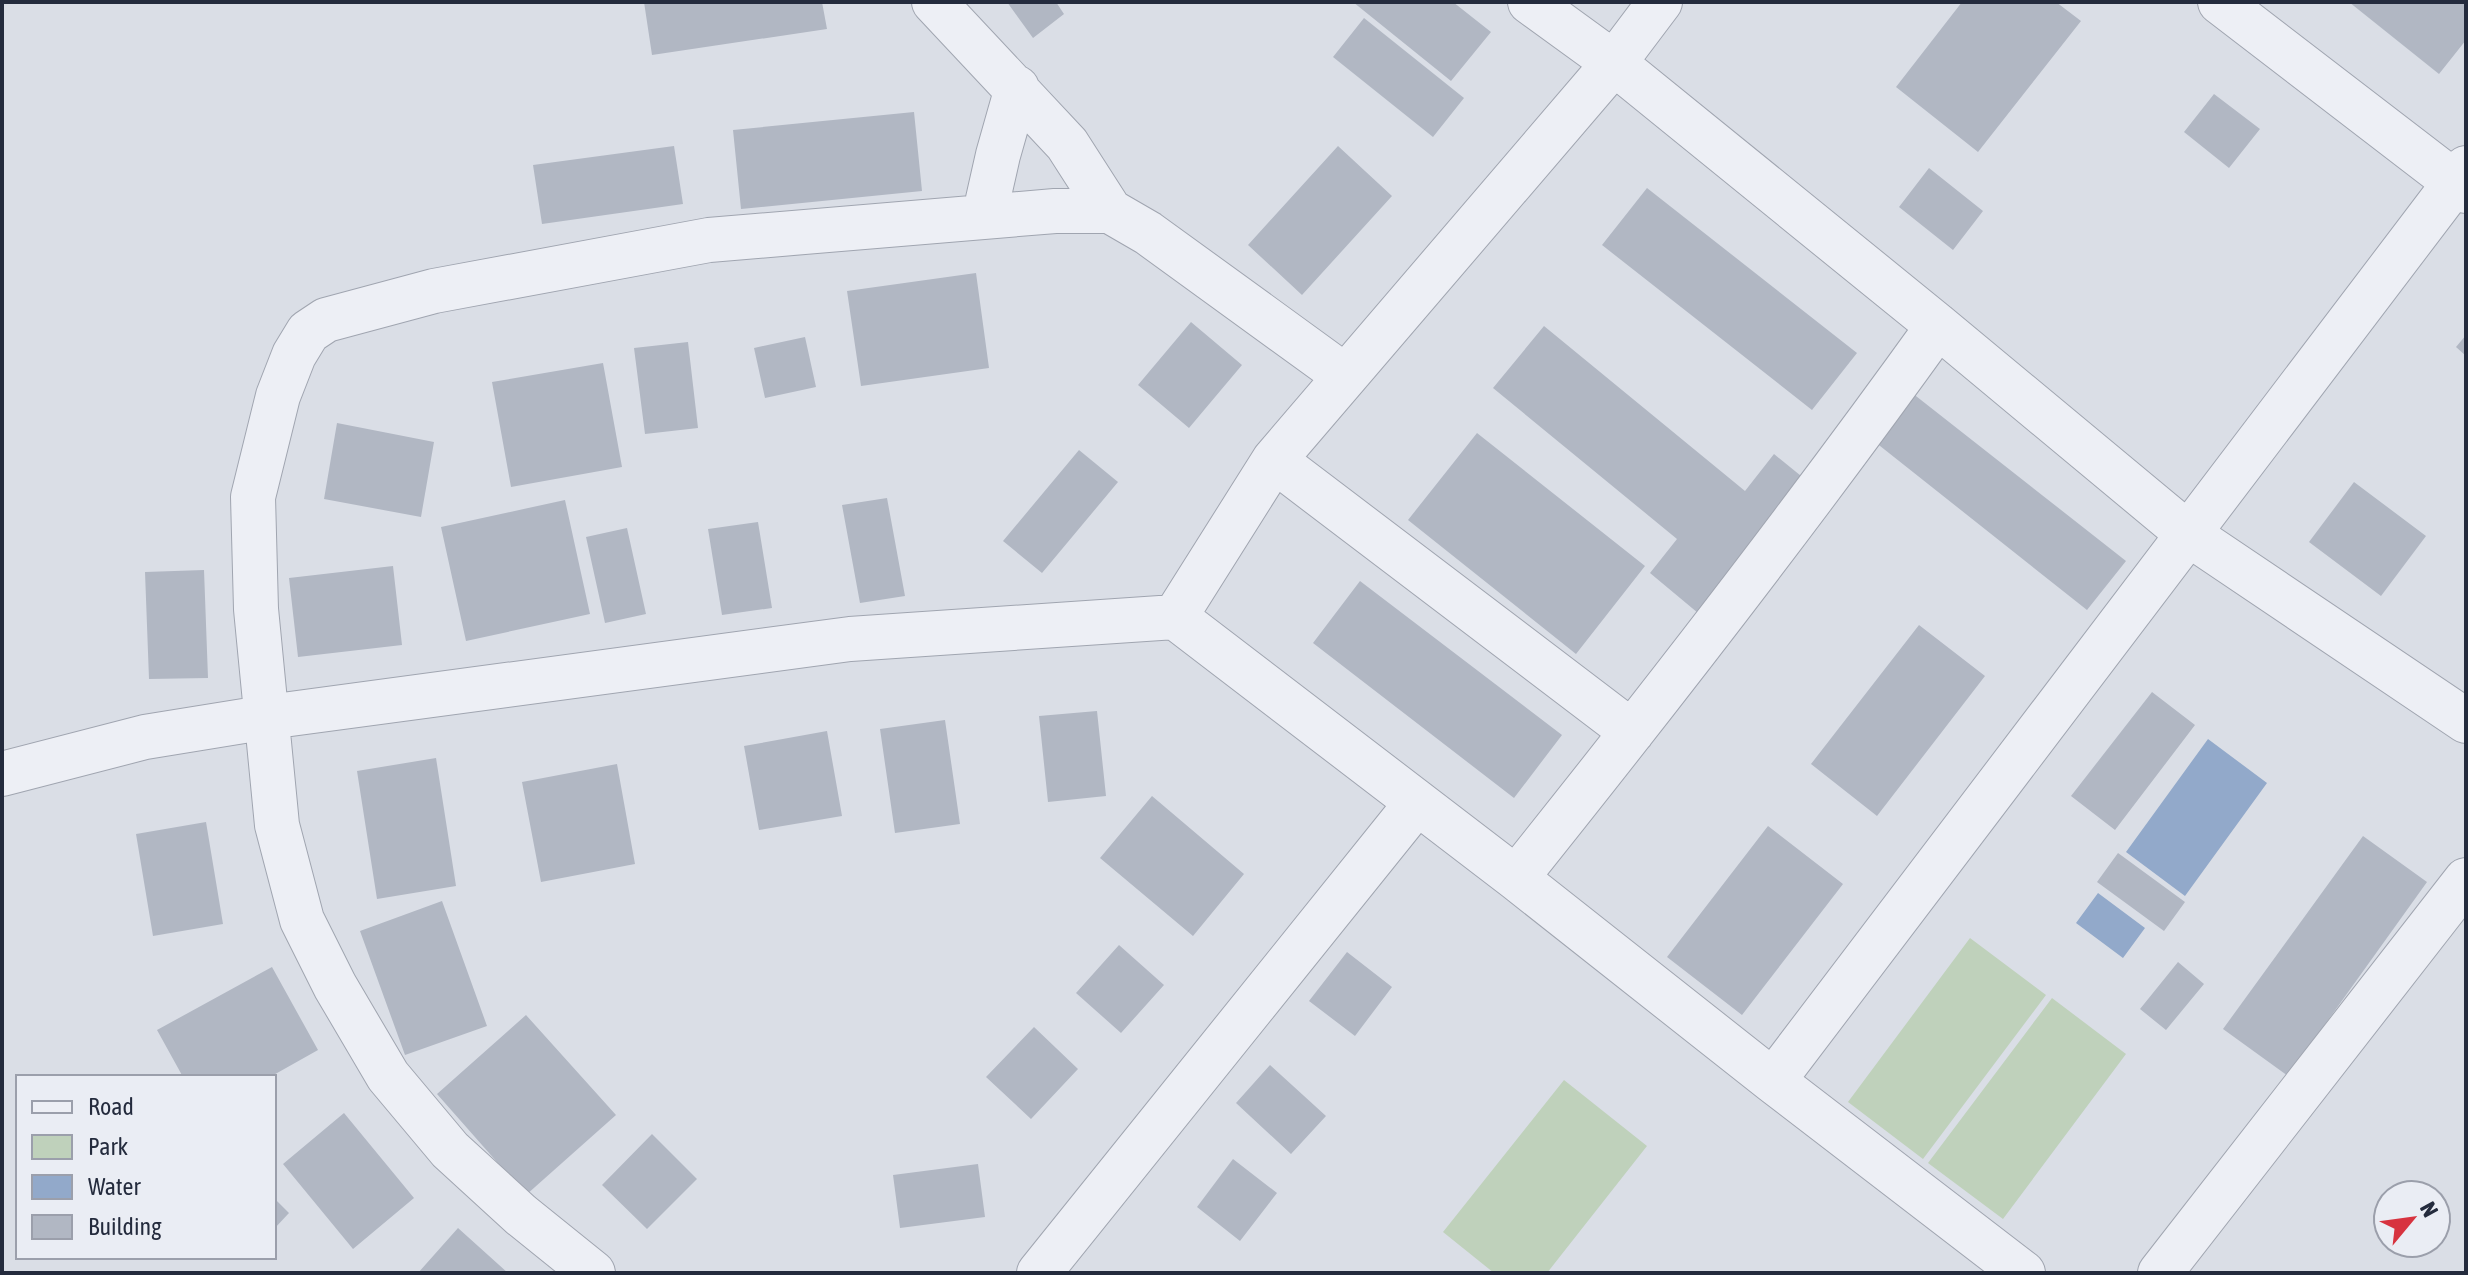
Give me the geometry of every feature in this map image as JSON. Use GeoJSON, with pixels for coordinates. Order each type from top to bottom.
{"type":"FeatureCollection","features":[{"type":"Feature","properties":{"kind":"street"},"geometry":{"type":"LineString","coordinates":[[934,2],[1067,144],[1110,211],[1148,233],[1345,376]]}},
{"type":"Feature","properties":{"kind":"street"},"geometry":{"type":"LineString","coordinates":[[1530,2],[1614,63],[2187,533],[2466,721]]}},
{"type":"Feature","properties":{"kind":"street"},"geometry":{"type":"LineString","coordinates":[[1175,617],[1223,536],[1274,460],[1614,63],[1660,2]]}},
{"type":"Feature","properties":{"kind":"street"},"geometry":{"type":"LineString","coordinates":[[1773,1081],[2187,533],[2462,181],[2220,2]]}},
{"type":"Feature","properties":{"kind":"street"},"geometry":{"type":"LineString","coordinates":[[984,217],[1017,88]]}},
{"type":"Feature","properties":{"kind":"street"},"geometry":{"type":"LineString","coordinates":[[593,1273],[521,1215],[450,1150],[388,1076],[335,986],[302,920],[277,825],[256,609],[253,497],[278,396],[294,355],[308,332],[326,320],[434,291],[709,240],[1055,211],[1110,211]]}},
{"type":"Feature","properties":{"kind":"street"},"geometry":{"type":"LineString","coordinates":[[1516,878],[1830,477],[1938,326]]}},
{"type":"Feature","properties":{"kind":"street"},"geometry":{"type":"LineString","coordinates":[[1274,460],[1632,732]]}},
{"type":"Feature","properties":{"kind":"street"},"geometry":{"type":"LineString","coordinates":[[2,774],[145,737],[268,717],[850,639],[1175,617],[2023,1273]]}},
{"type":"Feature","properties":{"kind":"street"},"geometry":{"type":"LineString","coordinates":[[1039,1273],[1416,804]]}},
{"type":"Feature","properties":{"kind":"street"},"geometry":{"type":"LineString","coordinates":[[2160,1273],[2466,880]]}},
{"type":"Feature","properties":{"kind":"green space"},"geometry":{"type":"Polygon","coordinates":[[[1970,938],[2046,995],[1923,1159],[1848,1102],[1970,938]]]}},
{"type":"Feature","properties":{"kind":"green space"},"geometry":{"type":"Polygon","coordinates":[[[2052,998],[2126,1054],[2003,1219],[1928,1163],[2052,998]]]}},
{"type":"Feature","properties":{"kind":"green space"},"geometry":{"type":"Polygon","coordinates":[[[1564,1080],[1647,1146],[1547,1273],[1494,1273],[1443,1232],[1564,1080]]]}},
{"type":"Feature","properties":{"kind":"water"},"geometry":{"type":"Polygon","coordinates":[[[2208,739],[2267,783],[2185,896],[2126,852],[2208,739]]]}},
{"type":"Feature","properties":{"kind":"water"},"geometry":{"type":"Polygon","coordinates":[[[2098,893],[2145,928],[2123,958],[2076,923],[2098,893]]]}},
{"type":"Feature","properties":{"kind":"building"},"geometry":{"type":"Polygon","coordinates":[[[644,2],[822,2],[827,29],[652,55],[644,2]]]}},
{"type":"Feature","properties":{"kind":"building"},"geometry":{"type":"Polygon","coordinates":[[[1007,2],[1056,2],[1064,14],[1033,38],[1007,2]]]}},
{"type":"Feature","properties":{"kind":"building"},"geometry":{"type":"Polygon","coordinates":[[[1353,2],[1453,2],[1491,32],[1451,81],[1353,2]]]}},
{"type":"Feature","properties":{"kind":"building"},"geometry":{"type":"Polygon","coordinates":[[[1962,2],[2056,2],[2081,21],[1978,152],[1896,87],[1962,2]]]}},
{"type":"Feature","properties":{"kind":"building"},"geometry":{"type":"Polygon","coordinates":[[[2349,2],[2464,2],[2466,40],[2439,74],[2349,2]]]}},
{"type":"Feature","properties":{"kind":"building"},"geometry":{"type":"Polygon","coordinates":[[[1364,18],[1464,98],[1433,137],[1333,57],[1364,18]]]}},
{"type":"Feature","properties":{"kind":"building"},"geometry":{"type":"Polygon","coordinates":[[[2214,94],[2260,129],[2229,168],[2184,132],[2214,94]]]}},
{"type":"Feature","properties":{"kind":"building"},"geometry":{"type":"Polygon","coordinates":[[[914,112],[922,191],[741,209],[733,130],[914,112]]]}},
{"type":"Feature","properties":{"kind":"building"},"geometry":{"type":"Polygon","coordinates":[[[674,146],[683,204],[542,224],[533,165],[674,146]]]}},
{"type":"Feature","properties":{"kind":"building"},"geometry":{"type":"Polygon","coordinates":[[[1338,146],[1392,196],[1302,295],[1248,245],[1338,146]]]}},
{"type":"Feature","properties":{"kind":"building"},"geometry":{"type":"Polygon","coordinates":[[[1929,168],[1983,211],[1953,250],[1899,207],[1929,168]]]}},
{"type":"Feature","properties":{"kind":"building"},"geometry":{"type":"Polygon","coordinates":[[[1647,188],[1857,353],[1812,410],[1602,245],[1647,188]]]}},
{"type":"Feature","properties":{"kind":"building"},"geometry":{"type":"Polygon","coordinates":[[[976,273],[989,368],[861,386],[847,291],[976,273]]]}},
{"type":"Feature","properties":{"kind":"building"},"geometry":{"type":"Polygon","coordinates":[[[1191,322],[1242,365],[1189,428],[1138,385],[1191,322]]]}},
{"type":"Feature","properties":{"kind":"building"},"geometry":{"type":"Polygon","coordinates":[[[1544,326],[1745,491],[1774,454],[1806,480],[1698,613],[1650,573],[1677,539],[1493,388],[1544,326]]]}},
{"type":"Feature","properties":{"kind":"building"},"geometry":{"type":"Polygon","coordinates":[[[2466,335],[2466,356],[2456,347],[2466,335]]]}},
{"type":"Feature","properties":{"kind":"building"},"geometry":{"type":"Polygon","coordinates":[[[805,337],[816,387],[765,398],[754,348],[805,337]]]}},
{"type":"Feature","properties":{"kind":"building"},"geometry":{"type":"Polygon","coordinates":[[[688,342],[698,428],[645,434],[634,348],[688,342]]]}},
{"type":"Feature","properties":{"kind":"building"},"geometry":{"type":"Polygon","coordinates":[[[603,363],[622,467],[511,487],[492,382],[603,363]]]}},
{"type":"Feature","properties":{"kind":"building"},"geometry":{"type":"Polygon","coordinates":[[[1907,389],[2126,561],[2087,610],[1870,438],[1907,389]]]}},
{"type":"Feature","properties":{"kind":"building"},"geometry":{"type":"Polygon","coordinates":[[[337,423],[434,442],[421,517],[324,499],[337,423]]]}},
{"type":"Feature","properties":{"kind":"building"},"geometry":{"type":"Polygon","coordinates":[[[1477,433],[1645,566],[1576,654],[1408,520],[1477,433]]]}},
{"type":"Feature","properties":{"kind":"building"},"geometry":{"type":"Polygon","coordinates":[[[1079,450],[1118,482],[1042,573],[1003,541],[1079,450]]]}},
{"type":"Feature","properties":{"kind":"building"},"geometry":{"type":"Polygon","coordinates":[[[2354,482],[2426,536],[2381,596],[2309,542],[2354,482]]]}},
{"type":"Feature","properties":{"kind":"building"},"geometry":{"type":"Polygon","coordinates":[[[887,498],[905,596],[860,603],[842,505],[887,498]]]}},
{"type":"Feature","properties":{"kind":"building"},"geometry":{"type":"Polygon","coordinates":[[[565,500],[590,614],[466,641],[441,527],[565,500]]]}},
{"type":"Feature","properties":{"kind":"building"},"geometry":{"type":"Polygon","coordinates":[[[758,522],[772,608],[722,615],[708,529],[758,522]]]}},
{"type":"Feature","properties":{"kind":"building"},"geometry":{"type":"Polygon","coordinates":[[[627,528],[646,614],[605,623],[586,537],[627,528]]]}},
{"type":"Feature","properties":{"kind":"building"},"geometry":{"type":"Polygon","coordinates":[[[393,566],[402,645],[298,657],[289,578],[393,566]]]}},
{"type":"Feature","properties":{"kind":"building"},"geometry":{"type":"Polygon","coordinates":[[[204,570],[208,678],[149,679],[145,572],[204,570]]]}},
{"type":"Feature","properties":{"kind":"building"},"geometry":{"type":"Polygon","coordinates":[[[1360,581],[1562,735],[1514,798],[1313,643],[1360,581]]]}},
{"type":"Feature","properties":{"kind":"building"},"geometry":{"type":"Polygon","coordinates":[[[1919,625],[1985,676],[1877,816],[1811,764],[1919,625]]]}},
{"type":"Feature","properties":{"kind":"building"},"geometry":{"type":"Polygon","coordinates":[[[2152,692],[2195,725],[2115,830],[2071,796],[2152,692]]]}},
{"type":"Feature","properties":{"kind":"building"},"geometry":{"type":"Polygon","coordinates":[[[1097,711],[1106,796],[1048,802],[1039,716],[1097,711]]]}},
{"type":"Feature","properties":{"kind":"building"},"geometry":{"type":"Polygon","coordinates":[[[945,720],[960,824],[895,833],[880,729],[945,720]]]}},
{"type":"Feature","properties":{"kind":"building"},"geometry":{"type":"Polygon","coordinates":[[[827,731],[842,816],[759,830],[744,746],[827,731]]]}},
{"type":"Feature","properties":{"kind":"building"},"geometry":{"type":"Polygon","coordinates":[[[436,758],[456,886],[377,899],[357,771],[436,758]]]}},
{"type":"Feature","properties":{"kind":"building"},"geometry":{"type":"Polygon","coordinates":[[[617,764],[635,864],[541,882],[522,782],[617,764]]]}},
{"type":"Feature","properties":{"kind":"building"},"geometry":{"type":"Polygon","coordinates":[[[1152,796],[1244,874],[1193,936],[1100,858],[1152,796]]]}},
{"type":"Feature","properties":{"kind":"building"},"geometry":{"type":"Polygon","coordinates":[[[206,822],[223,924],[153,936],[136,834],[206,822]]]}},
{"type":"Feature","properties":{"kind":"building"},"geometry":{"type":"Polygon","coordinates":[[[1768,826],[1843,884],[1742,1015],[1667,957],[1768,826]]]}},
{"type":"Feature","properties":{"kind":"building"},"geometry":{"type":"Polygon","coordinates":[[[2363,836],[2427,882],[2288,1076],[2223,1029],[2363,836]]]}},
{"type":"Feature","properties":{"kind":"building"},"geometry":{"type":"Polygon","coordinates":[[[2118,853],[2185,902],[2164,931],[2097,882],[2118,853]]]}},
{"type":"Feature","properties":{"kind":"building"},"geometry":{"type":"Polygon","coordinates":[[[442,901],[487,1026],[405,1055],[360,931],[442,901]]]}},
{"type":"Feature","properties":{"kind":"building"},"geometry":{"type":"Polygon","coordinates":[[[1119,945],[1164,985],[1121,1033],[1076,993],[1119,945]]]}},
{"type":"Feature","properties":{"kind":"building"},"geometry":{"type":"Polygon","coordinates":[[[1347,952],[1392,987],[1355,1036],[1309,1001],[1347,952]]]}},
{"type":"Feature","properties":{"kind":"building"},"geometry":{"type":"Polygon","coordinates":[[[2178,962],[2204,984],[2166,1030],[2140,1009],[2178,962]]]}},
{"type":"Feature","properties":{"kind":"building"},"geometry":{"type":"Polygon","coordinates":[[[272,967],[318,1050],[274,1075],[182,1075],[157,1030],[272,967]]]}},
{"type":"Feature","properties":{"kind":"building"},"geometry":{"type":"Polygon","coordinates":[[[526,1015],[616,1115],[526,1195],[437,1094],[526,1015]]]}},
{"type":"Feature","properties":{"kind":"building"},"geometry":{"type":"Polygon","coordinates":[[[1034,1027],[1078,1069],[1031,1119],[986,1077],[1034,1027]]]}},
{"type":"Feature","properties":{"kind":"building"},"geometry":{"type":"Polygon","coordinates":[[[1270,1065],[1326,1116],[1291,1154],[1236,1103],[1270,1065]]]}},
{"type":"Feature","properties":{"kind":"building"},"geometry":{"type":"Polygon","coordinates":[[[344,1113],[414,1198],[353,1249],[283,1164],[344,1113]]]}},
{"type":"Feature","properties":{"kind":"building"},"geometry":{"type":"Polygon","coordinates":[[[652,1134],[697,1179],[647,1229],[602,1185],[652,1134]]]}},
{"type":"Feature","properties":{"kind":"building"},"geometry":{"type":"Polygon","coordinates":[[[1233,1159],[1277,1193],[1240,1241],[1197,1207],[1233,1159]]]}},
{"type":"Feature","properties":{"kind":"building"},"geometry":{"type":"Polygon","coordinates":[[[978,1164],[985,1217],[900,1228],[893,1175],[978,1164]]]}},
{"type":"Feature","properties":{"kind":"building"},"geometry":{"type":"Polygon","coordinates":[[[276,1200],[289,1213],[276,1227],[276,1200]]]}},
{"type":"Feature","properties":{"kind":"building"},"geometry":{"type":"Polygon","coordinates":[[[458,1228],[508,1273],[418,1273],[458,1228]]]}}]}
